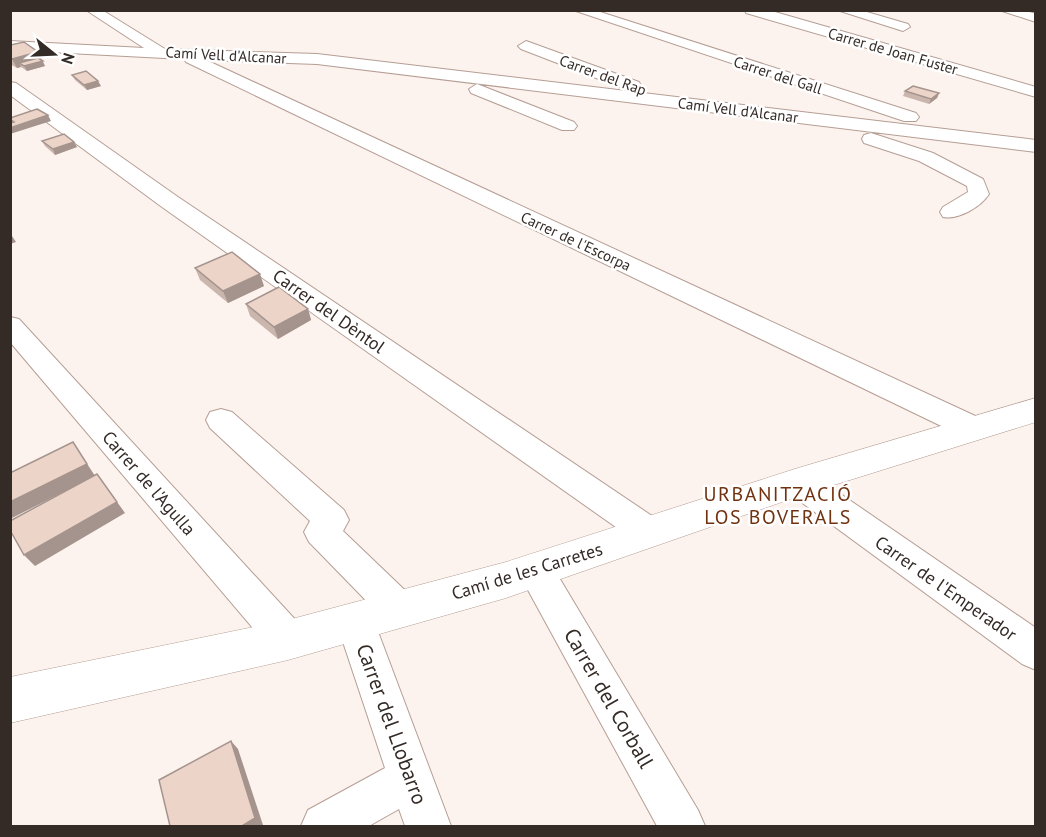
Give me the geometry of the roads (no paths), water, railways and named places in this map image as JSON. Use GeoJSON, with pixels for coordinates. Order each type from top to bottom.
{"type":"FeatureCollection","features":[{"type":"Feature","properties":{"kind":"street","name":"Carrer de l'Escorpa"},"geometry":{"type":"LineString","coordinates":[[92,10],[170,52],[973,429]]}},
{"type":"Feature","properties":{"kind":"street","name":"Carrer del Gall"},"geometry":{"type":"LineString","coordinates":[[579,10],[978,139]]}},
{"type":"Feature","properties":{"kind":"street","name":"Carrer de Joan Fuster"},"geometry":{"type":"LineString","coordinates":[[751,10],[1035,92]]}},
{"type":"Feature","properties":{"kind":"street"},"geometry":{"type":"LineString","coordinates":[[843,10],[903,27]]}},
{"type":"Feature","properties":{"kind":"street"},"geometry":{"type":"LineString","coordinates":[[1005,10],[1035,18]]}},
{"type":"Feature","properties":{"kind":"street","name":"Camí Vell d'Alcanar"},"geometry":{"type":"LineString","coordinates":[[10,45],[90,51],[170,52],[317,60],[1035,146]]}},
{"type":"Feature","properties":{"kind":"street","name":"Carrer del Rap"},"geometry":{"type":"LineString","coordinates":[[526,46],[679,103]]}},
{"type":"Feature","properties":{"kind":"street","name":"Camí Vell d'Alcanar"},"geometry":{"type":"LineString","coordinates":[[441,74],[568,126]]}},
{"type":"Feature","properties":{"kind":"street","name":"Carrer del Dèntol"},"geometry":{"type":"LineString","coordinates":[[10,87],[170,202],[649,532]]}},
{"type":"Feature","properties":{"kind":"street"},"geometry":{"type":"LineString","coordinates":[[818,120],[926,157],[976,183],[979,194],[951,212]]}},
{"type":"Feature","properties":{"kind":"street","name":"Carrer de l'Agulla"},"geometry":{"type":"LineString","coordinates":[[10,326],[288,640]]}},
{"type":"Feature","properties":{"kind":"street","name":"Camí de les Carretes"},"geometry":{"type":"LineString","coordinates":[[10,700],[288,640],[399,609],[535,570],[798,482],[1035,410]]}},
{"type":"Feature","properties":{"kind":"street"},"geometry":{"type":"LineString","coordinates":[[221,420],[332,520],[321,532],[399,609]]}},
{"type":"Feature","properties":{"kind":"street","name":"Carrer de l'Emperador"},"geometry":{"type":"LineString","coordinates":[[798,482],[1035,651]]}},
{"type":"Feature","properties":{"kind":"street","name":"Carrer del Corball"},"geometry":{"type":"LineString","coordinates":[[535,570],[682,826]]}},
{"type":"Feature","properties":{"kind":"street","name":"Carrer del Llobarro"},"geometry":{"type":"LineString","coordinates":[[355,621],[428,826]]}},
{"type":"Feature","properties":{"kind":"street"},"geometry":{"type":"LineString","coordinates":[[324,826],[411,778]]}},
{"type":"Feature","properties":{"kind":"district","name":"URBANITZACIÓ LOS BOVERALS"},"geometry":{"type":"Point","coordinates":[778,506]}}]}
